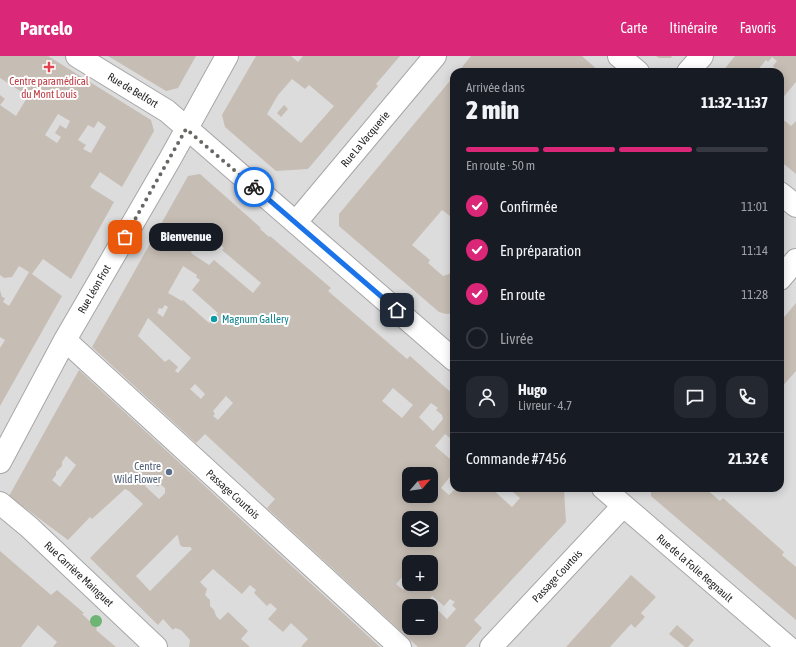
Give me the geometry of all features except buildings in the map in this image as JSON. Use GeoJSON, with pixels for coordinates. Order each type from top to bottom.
{"type":"FeatureCollection","features":[{"type":"Feature","properties":{"kind":"street","name":"Rue de Belfort"},"geometry":{"type":"LineString","coordinates":[[77,56],[167,111],[186,129]]}},
{"type":"Feature","properties":{"kind":"street","name":"Rue Léon Frot"},"geometry":{"type":"LineString","coordinates":[[0,462],[65,340],[227,56]]}},
{"type":"Feature","properties":{"kind":"street","name":"Rue La Vacquerie"},"geometry":{"type":"LineString","coordinates":[[296,222],[435,56]]}},
{"type":"Feature","properties":{"kind":"street"},"geometry":{"type":"LineString","coordinates":[[619,56],[633,68]]}},
{"type":"Feature","properties":{"kind":"street"},"geometry":{"type":"LineString","coordinates":[[692,68],[702,56]]}},
{"type":"Feature","properties":{"kind":"street"},"geometry":{"type":"LineString","coordinates":[[186,129],[450,355]]}},
{"type":"Feature","properties":{"kind":"street"},"geometry":{"type":"LineString","coordinates":[[784,196],[796,206]]}},
{"type":"Feature","properties":{"kind":"street"},"geometry":{"type":"LineString","coordinates":[[784,274],[796,260]]}},
{"type":"Feature","properties":{"kind":"street","name":"Passage Courtois"},"geometry":{"type":"LineString","coordinates":[[65,340],[400,647]]}},
{"type":"Feature","properties":{"kind":"street","name":"Rue de la Folie Regnault"},"geometry":{"type":"LineString","coordinates":[[607,492],[788,647]]}},
{"type":"Feature","properties":{"kind":"street","name":"Rue Carrière Mainguet"},"geometry":{"type":"LineString","coordinates":[[0,503],[30,527],[156,647]]}},
{"type":"Feature","properties":{"kind":"street","name":"Passage Courtois"},"geometry":{"type":"LineString","coordinates":[[491,647],[623,506]]}},
{"type":"Feature","properties":{"kind":"shaded area"},"geometry":{"type":"Polygon","coordinates":[[[0,56],[796,56],[796,647],[0,647],[0,56]]]}},
{"type":"Feature","properties":{"kind":"way so far"},"geometry":{"type":"LineString","coordinates":[[125,237],[186,129],[254,187]]}},
{"type":"Feature","properties":{"kind":"place","name":"Centre paramédical du Mont Louis"},"geometry":{"type":"Point","coordinates":[49,67]}},
{"type":"Feature","properties":{"kind":"place","name":"Bienvenue"},"geometry":{"type":"Point","coordinates":[125,237]}},
{"type":"Feature","properties":{"kind":"place","name":"Magnum Gallery"},"geometry":{"type":"Point","coordinates":[214,319]}},
{"type":"Feature","properties":{"kind":"place","name":"Centre Wild Flower"},"geometry":{"type":"Point","coordinates":[169,472]}},
{"type":"Feature","properties":{"kind":"route"},"geometry":{"type":"LineString","coordinates":[[254,187],[397,310]]}}]}
